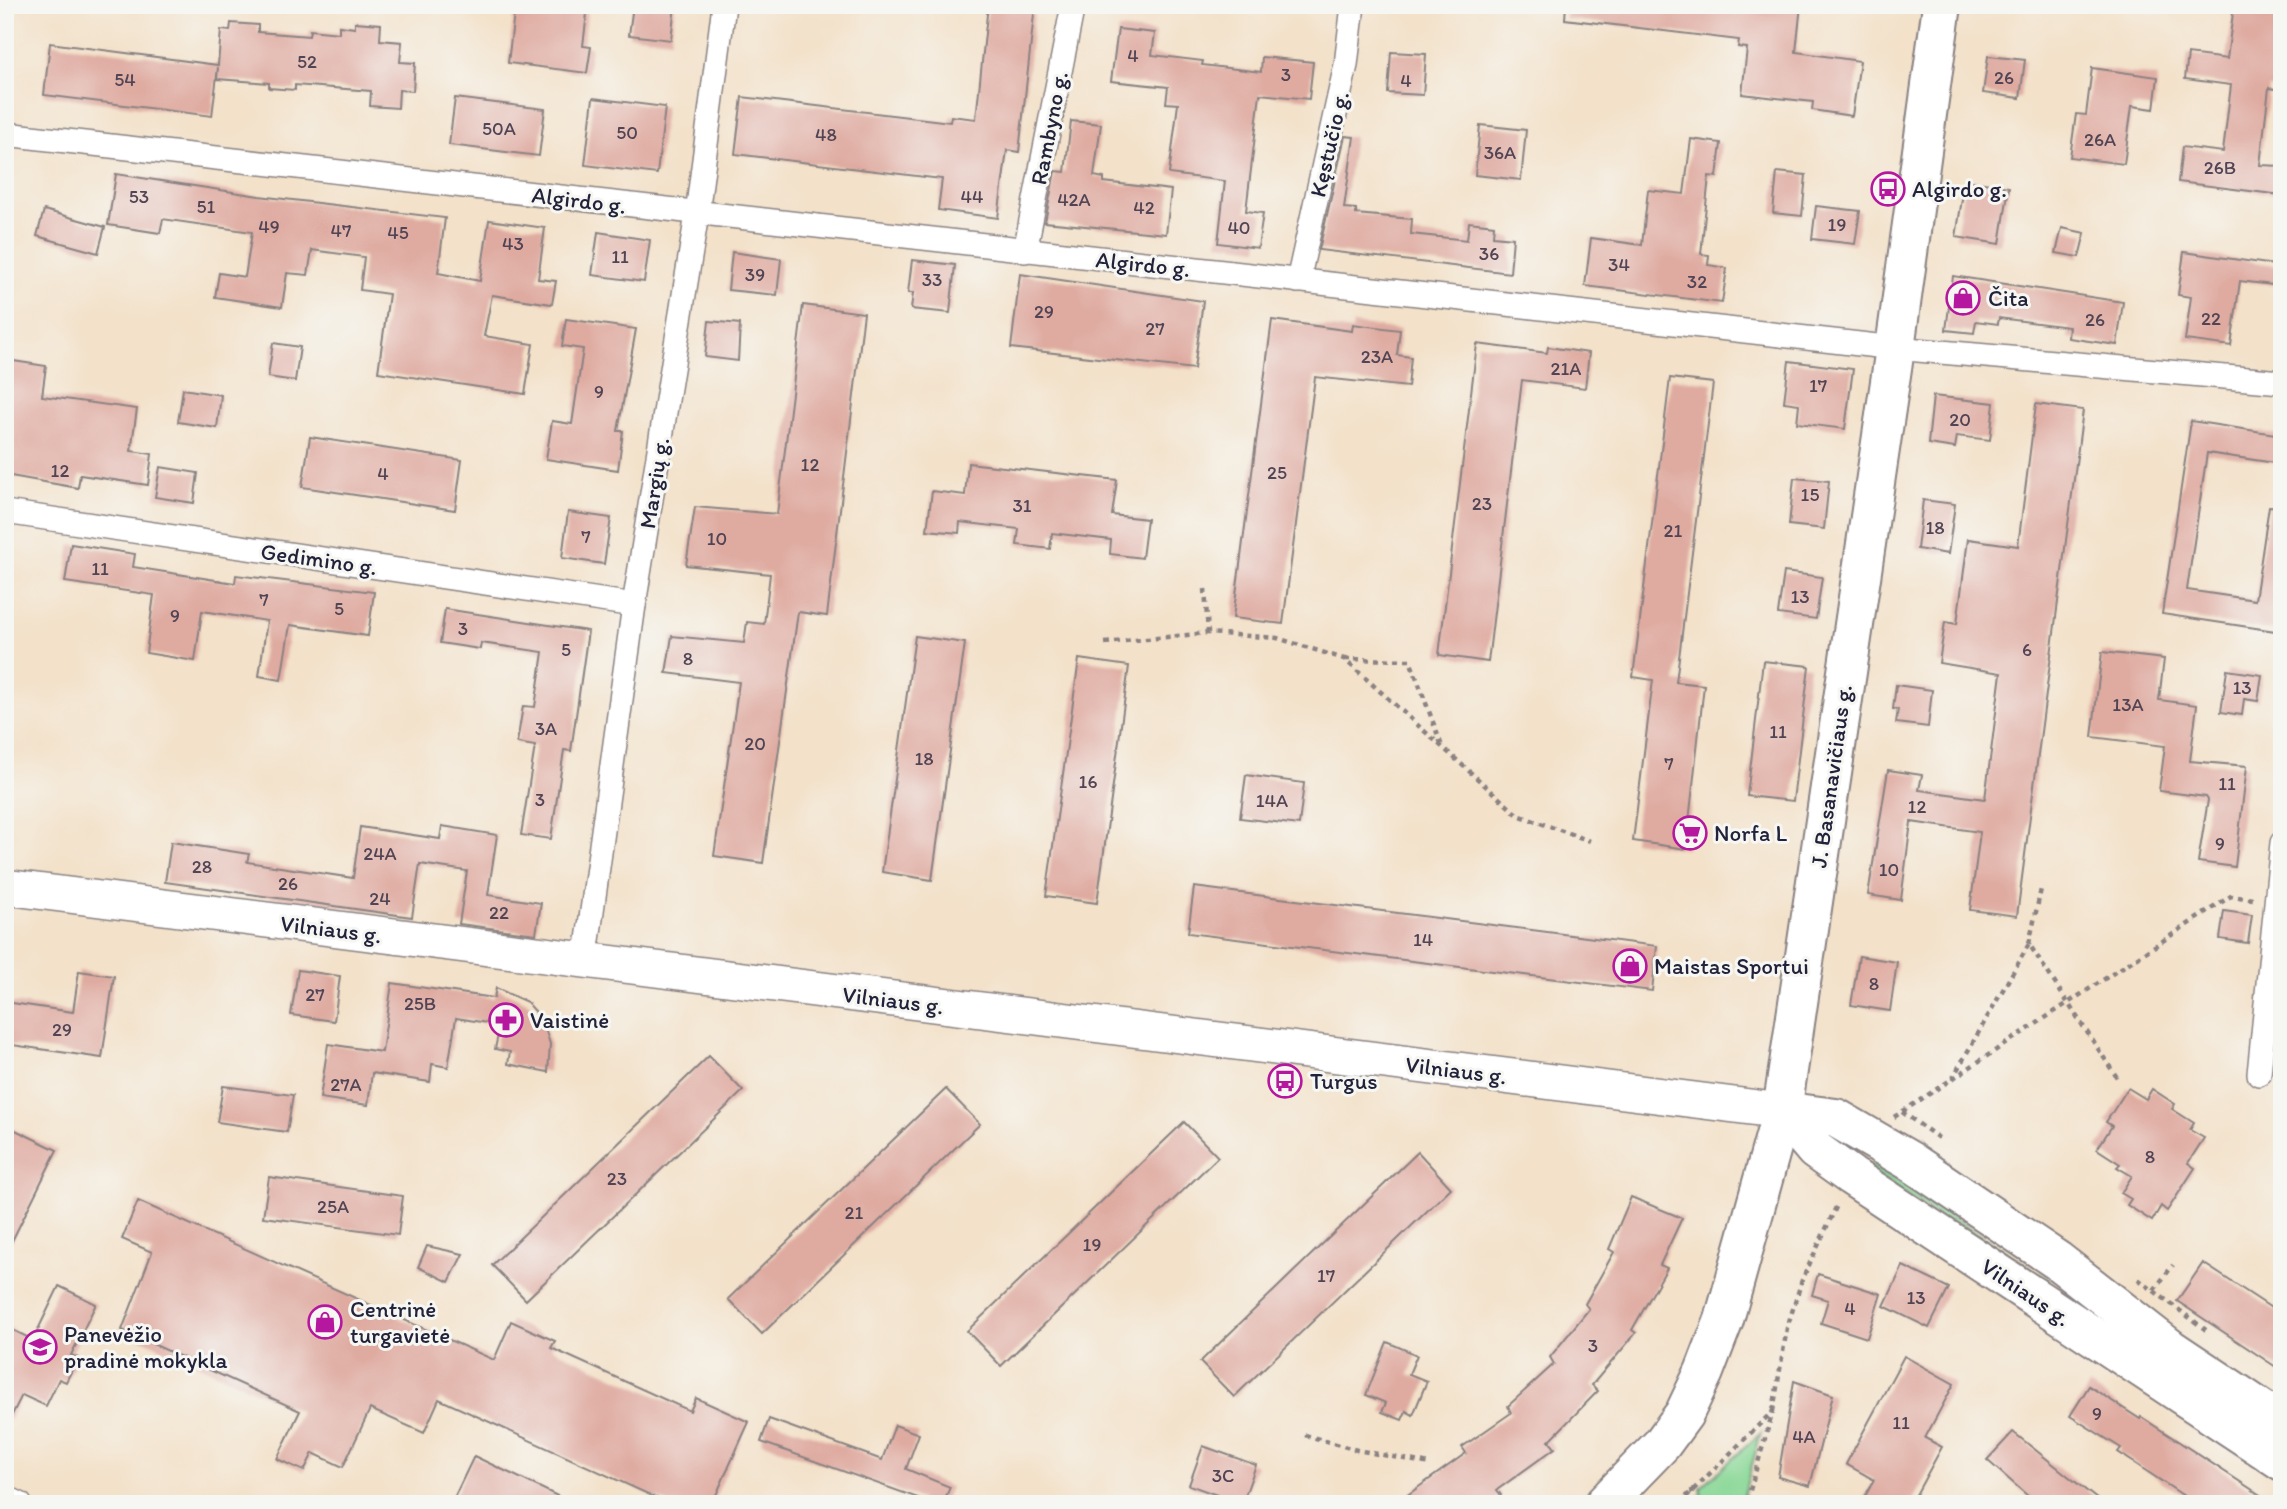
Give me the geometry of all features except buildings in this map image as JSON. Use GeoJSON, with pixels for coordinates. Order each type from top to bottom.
{"type":"FeatureCollection","features":[{"type":"Feature","properties":{"kind":"highway","name":"J. Basanavičiaus g."},"geometry":{"type":"LineString","coordinates":[[1613,1501],[1684,1414],[1704,1372],[1724,1320],[1782,1111],[1895,348],[1942,5]]}},
{"type":"Feature","properties":{"kind":"highway","name":"Vilniaus g."},"geometry":{"type":"LineString","coordinates":[[1782,1111],[1836,1118],[1876,1140],[2010,1227],[2171,1349],[2282,1423]]}},
{"type":"Feature","properties":{"kind":"highway","name":"Vilniaus g."},"geometry":{"type":"LineString","coordinates":[[1782,1111],[1815,1150],[1850,1176],[2282,1461]]}},
{"type":"Feature","properties":{"kind":"main road","name":"Vilniaus g."},"geometry":{"type":"LineString","coordinates":[[5,887],[1782,1111]]}},
{"type":"Feature","properties":{"kind":"street","name":"Margių g."},"geometry":{"type":"LineString","coordinates":[[585,962],[634,606],[697,214],[724,5]]}},
{"type":"Feature","properties":{"kind":"street","name":"Rambyno g."},"geometry":{"type":"LineString","coordinates":[[1025,251],[1073,5]]}},
{"type":"Feature","properties":{"kind":"street","name":"Kęstučio g."},"geometry":{"type":"LineString","coordinates":[[1298,281],[1346,65],[1353,5]]}},
{"type":"Feature","properties":{"kind":"street","name":"Algirdo g."},"geometry":{"type":"LineString","coordinates":[[5,134],[1895,348],[2282,382]]}},
{"type":"Feature","properties":{"kind":"street","name":"Gedimino g."},"geometry":{"type":"LineString","coordinates":[[5,512],[634,606]]}},
{"type":"Feature","properties":{"kind":"street"},"geometry":{"type":"LineString","coordinates":[[2259,1074],[2274,902],[2282,843]]}},
{"type":"Feature","properties":{"kind":"street"},"geometry":{"type":"LineString","coordinates":[[5,1497],[20,1504]]}},
{"type":"Feature","properties":{"kind":"path"},"geometry":{"type":"LineString","coordinates":[[1205,589],[1208,634]]}},
{"type":"Feature","properties":{"kind":"path"},"geometry":{"type":"LineString","coordinates":[[1105,643],[1208,634],[1277,638],[1344,659],[1410,660],[1443,750]]}},
{"type":"Feature","properties":{"kind":"path"},"geometry":{"type":"LineString","coordinates":[[1344,659],[1518,815],[1590,841]]}},
{"type":"Feature","properties":{"kind":"path"},"geometry":{"type":"LineString","coordinates":[[1951,1081],[2029,944],[2041,889]]}},
{"type":"Feature","properties":{"kind":"path"},"geometry":{"type":"LineString","coordinates":[[1876,1140],[1892,1119],[2231,896],[2274,902]]}},
{"type":"Feature","properties":{"kind":"path"},"geometry":{"type":"LineString","coordinates":[[2029,944],[2118,1079]]}},
{"type":"Feature","properties":{"kind":"path"},"geometry":{"type":"LineString","coordinates":[[1746,1504],[1773,1411],[1787,1328],[1802,1280],[1850,1176]]}},
{"type":"Feature","properties":{"kind":"path"},"geometry":{"type":"LineString","coordinates":[[2154,1290],[2173,1265]]}},
{"type":"Feature","properties":{"kind":"path"},"geometry":{"type":"LineString","coordinates":[[1679,1504],[1773,1411]]}},
{"type":"Feature","properties":{"kind":"path"},"geometry":{"type":"LineString","coordinates":[[1305,1435],[1357,1450],[1430,1464]]}},
{"type":"Feature","properties":{"kind":"path"},"geometry":{"type":"LineString","coordinates":[[1692,1489],[1693,1504]]}},
{"type":"Feature","properties":{"kind":"green space"},"geometry":{"type":"Polygon","coordinates":[[[1871,1163],[2049,1280],[2045,1287],[1867,1169],[1871,1163]]]}},
{"type":"Feature","properties":{"kind":"green space"},"geometry":{"type":"Polygon","coordinates":[[[1761,1433],[1741,1504],[1702,1504],[1701,1487],[1761,1433]]]}},
{"type":"Feature","properties":{"kind":"place","name":"Algirdo g."},"geometry":{"type":"Point","coordinates":[1888,189]}},
{"type":"Feature","properties":{"kind":"place","name":"Čita"},"geometry":{"type":"Point","coordinates":[1963,298]}},
{"type":"Feature","properties":{"kind":"place","name":"Norfa L"},"geometry":{"type":"Point","coordinates":[1690,833]}},
{"type":"Feature","properties":{"kind":"place","name":"Maistas Sportui"},"geometry":{"type":"Point","coordinates":[1630,966]}},
{"type":"Feature","properties":{"kind":"place","name":"Vaistinė"},"geometry":{"type":"Point","coordinates":[506,1020]}},
{"type":"Feature","properties":{"kind":"place","name":"Turgus"},"geometry":{"type":"Point","coordinates":[1285,1081]}},
{"type":"Feature","properties":{"kind":"place","name":"Centrinė turgavietė"},"geometry":{"type":"Point","coordinates":[325,1322]}},
{"type":"Feature","properties":{"kind":"place","name":"Panevėžio pradinė mokykla"},"geometry":{"type":"Point","coordinates":[40,1347]}}]}
